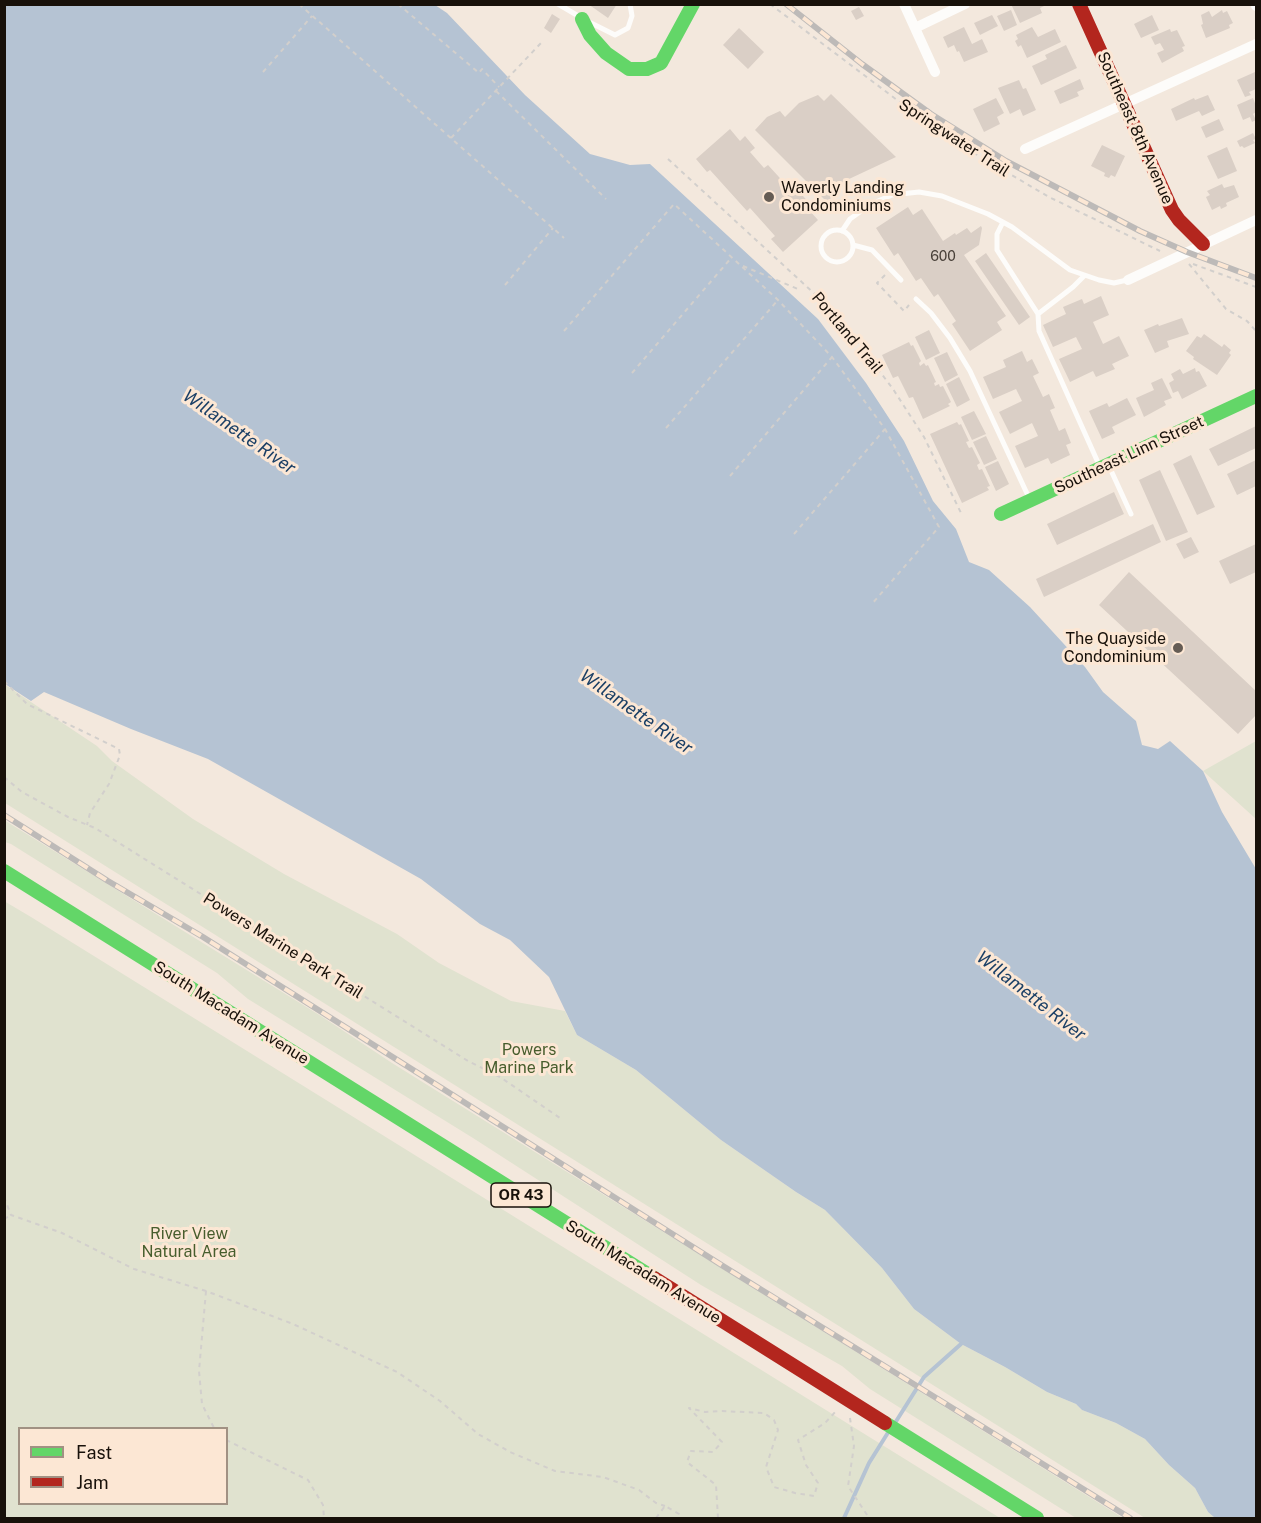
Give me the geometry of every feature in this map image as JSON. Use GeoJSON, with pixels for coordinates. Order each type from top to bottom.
{"type":"FeatureCollection","features":[{"type":"Feature","properties":{"kind":"main road"},"geometry":{"type":"LineString","coordinates":[[582,18],[590,34],[606,53],[628,69],[647,69],[661,63],[693,4]]}},
{"type":"Feature","properties":{"kind":"main road","name":"Southeast 8th Avenue"},"geometry":{"type":"LineString","coordinates":[[1079,4],[1172,210],[1203,244]]}},
{"type":"Feature","properties":{"kind":"main road","name":"Southeast Linn Street"},"geometry":{"type":"LineString","coordinates":[[1001,514],[1257,396]]}},
{"type":"Feature","properties":{"kind":"main road","name":"South Macadam Avenue"},"geometry":{"type":"LineString","coordinates":[[4,871],[1037,1518]]}},
{"type":"Feature","properties":{"kind":"street"},"geometry":{"type":"LineString","coordinates":[[904,4],[935,72]]}},
{"type":"Feature","properties":{"kind":"street"},"geometry":{"type":"LineString","coordinates":[[915,28],[965,4]]}},
{"type":"Feature","properties":{"kind":"street"},"geometry":{"type":"LineString","coordinates":[[1025,149],[1257,44]]}},
{"type":"Feature","properties":{"kind":"street"},"geometry":{"type":"LineString","coordinates":[[1128,280],[1257,220]]}},
{"type":"Feature","properties":{"kind":"lane"},"geometry":{"type":"LineString","coordinates":[[558,4],[615,35],[628,28],[632,16],[630,4]]}},
{"type":"Feature","properties":{"kind":"lane"},"geometry":{"type":"LineString","coordinates":[[842,231],[850,219],[871,204],[892,195],[919,192],[951,199],[1003,222],[1070,270],[1084,276],[1114,283],[1128,280]]}},
{"type":"Feature","properties":{"kind":"lane"},"geometry":{"type":"LineString","coordinates":[[1003,222],[998,234],[997,250],[1038,314],[1039,331],[1104,467],[1131,514]]}},
{"type":"Feature","properties":{"kind":"lane"},"geometry":{"type":"LineString","coordinates":[[833,231],[842,231],[850,236],[853,245],[851,253],[842,261],[836,261],[825,256],[822,244],[824,238],[833,231]]}},
{"type":"Feature","properties":{"kind":"lane"},"geometry":{"type":"LineString","coordinates":[[853,245],[872,249],[901,280]]}},
{"type":"Feature","properties":{"kind":"lane"},"geometry":{"type":"LineString","coordinates":[[1038,314],[1084,276]]}},
{"type":"Feature","properties":{"kind":"lane"},"geometry":{"type":"LineString","coordinates":[[916,299],[950,338],[970,371],[1030,501]]}},
{"type":"Feature","properties":{"kind":"path"},"geometry":{"type":"LineString","coordinates":[[299,4],[564,238]]}},
{"type":"Feature","properties":{"kind":"path"},"geometry":{"type":"LineString","coordinates":[[398,4],[478,73],[482,69],[500,87]]}},
{"type":"Feature","properties":{"kind":"path","name":"Springwater Trail"},"geometry":{"type":"LineString","coordinates":[[770,4],[901,103],[974,153],[1049,197],[1152,248]]}},
{"type":"Feature","properties":{"kind":"path"},"geometry":{"type":"LineString","coordinates":[[263,72],[312,16]]}},
{"type":"Feature","properties":{"kind":"path"},"geometry":{"type":"LineString","coordinates":[[451,138],[541,43]]}},
{"type":"Feature","properties":{"kind":"path"},"geometry":{"type":"LineString","coordinates":[[496,91],[606,199]]}},
{"type":"Feature","properties":{"kind":"path","name":"Portland Trail"},"geometry":{"type":"LineString","coordinates":[[668,159],[822,301],[853,336],[893,389],[924,438],[961,513]]}},
{"type":"Feature","properties":{"kind":"path"},"geometry":{"type":"LineString","coordinates":[[564,331],[674,204],[778,300],[832,357],[885,429],[939,527],[871,605]]}},
{"type":"Feature","properties":{"kind":"path"},"geometry":{"type":"LineString","coordinates":[[505,285],[553,228]]}},
{"type":"Feature","properties":{"kind":"path"},"geometry":{"type":"LineString","coordinates":[[632,373],[732,257]]}},
{"type":"Feature","properties":{"kind":"path"},"geometry":{"type":"LineString","coordinates":[[1187,261],[1226,309],[1247,321],[1257,331]]}},
{"type":"Feature","properties":{"kind":"path"},"geometry":{"type":"LineString","coordinates":[[740,265],[798,289]]}},
{"type":"Feature","properties":{"kind":"path"},"geometry":{"type":"LineString","coordinates":[[1198,266],[1257,288]]}},
{"type":"Feature","properties":{"kind":"path"},"geometry":{"type":"LineString","coordinates":[[892,269],[877,283],[904,311],[916,299]]}},
{"type":"Feature","properties":{"kind":"path"},"geometry":{"type":"LineString","coordinates":[[666,428],[778,300]]}},
{"type":"Feature","properties":{"kind":"path"},"geometry":{"type":"LineString","coordinates":[[730,476],[832,357]]}},
{"type":"Feature","properties":{"kind":"path"},"geometry":{"type":"LineString","coordinates":[[794,534],[885,429]]}},
{"type":"Feature","properties":{"kind":"path"},"geometry":{"type":"LineString","coordinates":[[4,681],[27,704],[119,749],[120,755],[110,784],[90,813],[87,825]]}},
{"type":"Feature","properties":{"kind":"path","name":"Powers Marine Park Trail"},"geometry":{"type":"LineString","coordinates":[[4,777],[22,792],[95,828],[468,1061],[500,1077],[560,1118]]}},
{"type":"Feature","properties":{"kind":"path"},"geometry":{"type":"LineString","coordinates":[[4,1197],[11,1215]]}},
{"type":"Feature","properties":{"kind":"path"},"geometry":{"type":"LineString","coordinates":[[4,1219],[11,1215],[62,1233],[134,1269],[206,1291],[293,1324],[397,1372],[440,1401],[478,1434],[510,1452],[555,1471],[603,1477],[639,1490],[656,1503],[679,1514],[681,1518]]}},
{"type":"Feature","properties":{"kind":"path"},"geometry":{"type":"LineString","coordinates":[[206,1291],[199,1371],[202,1404],[214,1427]]}},
{"type":"Feature","properties":{"kind":"path"},"geometry":{"type":"LineString","coordinates":[[718,1518],[716,1485],[687,1462],[691,1451],[713,1452],[722,1442],[689,1408],[705,1412],[764,1413],[774,1420],[778,1430],[766,1467],[774,1487],[814,1496],[818,1483],[806,1465],[798,1440],[825,1423],[847,1399]]}},
{"type":"Feature","properties":{"kind":"path"},"geometry":{"type":"LineString","coordinates":[[847,1399],[854,1446],[848,1486],[869,1518]]}},
{"type":"Feature","properties":{"kind":"path"},"geometry":{"type":"LineString","coordinates":[[228,1441],[308,1480],[323,1505],[324,1518]]}},
{"type":"Feature","properties":{"kind":"path"},"geometry":{"type":"LineString","coordinates":[[656,1518],[665,1506]]}},
{"type":"Feature","properties":{"kind":"green space","name":"Powers Marine Park"},"geometry":{"type":"Polygon","coordinates":[[[4,684],[97,746],[112,761],[193,819],[284,874],[397,934],[439,963],[511,1001],[565,1011],[577,1035],[636,1070],[721,1140],[825,1210],[882,1268],[914,1309],[961,1344],[1047,1392],[1076,1404],[1082,1410],[1116,1423],[1145,1439],[1195,1488],[1208,1512],[1215,1518],[1145,1518],[5,803],[4,684]]]}},
{"type":"Feature","properties":{"kind":"green space"},"geometry":{"type":"Polygon","coordinates":[[[1256,741],[1256,819],[1203,771],[1256,741]]]}},
{"type":"Feature","properties":{"kind":"green space"},"geometry":{"type":"Polygon","coordinates":[[[4,820],[1123,1518],[1076,1518],[870,1389],[842,1366],[701,1285],[473,1138],[248,999],[217,973],[5,842],[4,820]]]}},
{"type":"Feature","properties":{"kind":"green space","name":"River View Natural Area"},"geometry":{"type":"Polygon","coordinates":[[[4,901],[31,917],[1000,1518],[5,1518],[4,901]]]}},
{"type":"Feature","properties":{"kind":"water","name":"Willamette River"},"geometry":{"type":"Polygon","coordinates":[[[5,4],[435,5],[447,13],[525,95],[590,154],[630,165],[650,164],[818,319],[866,383],[904,441],[933,501],[956,529],[969,562],[989,570],[1030,607],[1085,667],[1103,692],[1136,721],[1142,745],[1158,749],[1170,741],[1203,771],[1222,812],[1256,869],[1256,1518],[1215,1518],[1208,1512],[1195,1488],[1145,1439],[1116,1423],[1082,1410],[1076,1404],[1047,1392],[961,1344],[914,1309],[882,1268],[825,1210],[721,1140],[636,1070],[577,1035],[549,977],[510,940],[480,924],[421,879],[208,759],[44,692],[31,701],[5,684],[5,4]]]}},
{"type":"Feature","properties":{"kind":"building"},"geometry":{"type":"Polygon","coordinates":[[[588,4],[617,4],[608,18],[588,4]]]}},
{"type":"Feature","properties":{"kind":"building"},"geometry":{"type":"Polygon","coordinates":[[[1011,4],[1043,4],[1044,6],[1040,8],[1042,13],[1020,23],[1011,4]]]}},
{"type":"Feature","properties":{"kind":"building"},"geometry":{"type":"Polygon","coordinates":[[[859,7],[864,16],[856,20],[851,11],[859,7]]]}},
{"type":"Feature","properties":{"kind":"building"},"geometry":{"type":"Polygon","coordinates":[[[1011,10],[1017,25],[1004,31],[997,16],[1011,10]]]}},
{"type":"Feature","properties":{"kind":"building"},"geometry":{"type":"Polygon","coordinates":[[[1222,10],[1223,13],[1227,11],[1233,23],[1229,25],[1230,28],[1206,38],[1201,25],[1203,24],[1201,15],[1209,11],[1212,17],[1222,10]]]}},
{"type":"Feature","properties":{"kind":"building"},"geometry":{"type":"Polygon","coordinates":[[[552,14],[560,19],[551,33],[544,28],[552,14]]]}},
{"type":"Feature","properties":{"kind":"building"},"geometry":{"type":"Polygon","coordinates":[[[992,15],[998,26],[980,35],[974,23],[992,15]]]}},
{"type":"Feature","properties":{"kind":"building"},"geometry":{"type":"Polygon","coordinates":[[[1152,15],[1159,30],[1141,38],[1134,24],[1152,15]]]}},
{"type":"Feature","properties":{"kind":"building"},"geometry":{"type":"Polygon","coordinates":[[[964,27],[972,44],[982,39],[988,52],[964,62],[954,45],[948,48],[943,37],[964,27]]]}},
{"type":"Feature","properties":{"kind":"building"},"geometry":{"type":"Polygon","coordinates":[[[1032,27],[1038,37],[1055,29],[1061,42],[1027,58],[1021,45],[1018,47],[1015,41],[1018,39],[1016,35],[1032,27]]]}},
{"type":"Feature","properties":{"kind":"building"},"geometry":{"type":"Polygon","coordinates":[[[739,28],[764,52],[748,69],[723,45],[739,28]]]}},
{"type":"Feature","properties":{"kind":"building"},"geometry":{"type":"Polygon","coordinates":[[[1170,29],[1171,32],[1177,30],[1185,46],[1182,47],[1184,51],[1162,63],[1157,53],[1164,50],[1160,43],[1155,45],[1151,37],[1170,29]]]}},
{"type":"Feature","properties":{"kind":"building"},"geometry":{"type":"Polygon","coordinates":[[[1066,45],[1077,68],[1041,85],[1032,66],[1047,59],[1045,55],[1066,45]]]}},
{"type":"Feature","properties":{"kind":"building"},"geometry":{"type":"Polygon","coordinates":[[[1255,72],[1256,89],[1249,92],[1251,95],[1245,97],[1237,80],[1255,72]]]}},
{"type":"Feature","properties":{"kind":"building"},"geometry":{"type":"Polygon","coordinates":[[[1080,79],[1084,89],[1077,92],[1079,96],[1060,104],[1054,91],[1080,79]]]}},
{"type":"Feature","properties":{"kind":"building"},"geometry":{"type":"Polygon","coordinates":[[[1019,80],[1023,89],[1026,88],[1036,110],[1023,116],[1020,109],[1010,114],[998,88],[1019,80]]]}},
{"type":"Feature","properties":{"kind":"building"},"geometry":{"type":"Polygon","coordinates":[[[831,94],[896,157],[849,179],[827,202],[755,130],[767,117],[780,111],[785,117],[799,103],[818,95],[824,101],[831,94]]]}},
{"type":"Feature","properties":{"kind":"building"},"geometry":{"type":"Polygon","coordinates":[[[1208,95],[1215,110],[1202,116],[1199,111],[1176,121],[1171,109],[1194,98],[1195,100],[1208,95]]]}},
{"type":"Feature","properties":{"kind":"building"},"geometry":{"type":"Polygon","coordinates":[[[996,98],[1004,113],[997,117],[1000,124],[984,132],[973,109],[996,98]]]}},
{"type":"Feature","properties":{"kind":"building"},"geometry":{"type":"Polygon","coordinates":[[[1253,98],[1256,112],[1253,114],[1256,120],[1252,122],[1250,117],[1243,120],[1237,105],[1253,98]]]}},
{"type":"Feature","properties":{"kind":"building"},"geometry":{"type":"Polygon","coordinates":[[[1219,119],[1224,130],[1206,138],[1201,127],[1219,119]]]}},
{"type":"Feature","properties":{"kind":"building","name":"Waverly Landing Condominiums"},"geometry":{"type":"Polygon","coordinates":[[[730,129],[740,141],[745,136],[755,148],[750,152],[764,168],[768,165],[789,188],[793,185],[813,207],[809,210],[818,220],[783,252],[771,239],[775,236],[750,208],[747,211],[710,170],[707,172],[696,159],[730,129]]]}},
{"type":"Feature","properties":{"kind":"building"},"geometry":{"type":"Polygon","coordinates":[[[1253,133],[1255,143],[1244,148],[1240,147],[1237,141],[1253,133]]]}},
{"type":"Feature","properties":{"kind":"building"},"geometry":{"type":"Polygon","coordinates":[[[1102,145],[1125,156],[1115,177],[1104,176],[1105,173],[1091,166],[1102,145]]]}},
{"type":"Feature","properties":{"kind":"building"},"geometry":{"type":"Polygon","coordinates":[[[1227,147],[1237,171],[1218,179],[1207,156],[1227,147]]]}},
{"type":"Feature","properties":{"kind":"building"},"geometry":{"type":"Polygon","coordinates":[[[1222,184],[1224,188],[1234,185],[1239,197],[1226,203],[1227,206],[1221,209],[1220,206],[1212,210],[1206,197],[1210,195],[1207,191],[1222,184]]]}},
{"type":"Feature","properties":{"kind":"building"},"geometry":{"type":"Polygon","coordinates":[[[908,207],[913,215],[922,209],[943,241],[967,228],[971,233],[981,226],[982,228],[979,245],[964,255],[1006,316],[997,322],[1002,330],[970,351],[952,324],[956,321],[938,294],[934,297],[921,278],[916,281],[898,253],[894,256],[876,228],[908,207]]]}},
{"type":"Feature","properties":{"kind":"building"},"geometry":{"type":"Polygon","coordinates":[[[986,253],[1030,317],[1019,325],[975,261],[986,253]]]}},
{"type":"Feature","properties":{"kind":"building"},"geometry":{"type":"Polygon","coordinates":[[[1101,296],[1109,315],[1093,322],[1103,344],[1119,336],[1129,356],[1112,364],[1115,369],[1096,377],[1093,371],[1070,382],[1059,359],[1082,349],[1076,337],[1053,347],[1043,325],[1066,314],[1063,307],[1082,299],[1084,304],[1101,296]]]}},
{"type":"Feature","properties":{"kind":"building"},"geometry":{"type":"Polygon","coordinates":[[[1182,318],[1189,334],[1167,341],[1169,347],[1155,353],[1144,330],[1182,318]]]}},
{"type":"Feature","properties":{"kind":"building"},"geometry":{"type":"Polygon","coordinates":[[[929,330],[940,353],[926,360],[915,337],[929,330]]]}},
{"type":"Feature","properties":{"kind":"building"},"geometry":{"type":"Polygon","coordinates":[[[1204,334],[1222,347],[1224,344],[1231,350],[1229,353],[1231,355],[1217,375],[1193,359],[1194,357],[1186,351],[1197,336],[1201,338],[1204,334]]]}},
{"type":"Feature","properties":{"kind":"building"},"geometry":{"type":"Polygon","coordinates":[[[909,342],[921,361],[920,366],[924,363],[928,365],[936,382],[935,386],[939,384],[940,387],[943,386],[951,402],[948,404],[950,406],[923,419],[913,397],[909,398],[898,376],[893,378],[882,355],[909,342]]]}},
{"type":"Feature","properties":{"kind":"building"},"geometry":{"type":"Polygon","coordinates":[[[1022,351],[1027,362],[1032,359],[1039,373],[1033,376],[1043,397],[1049,394],[1055,408],[1050,410],[1059,431],[1065,428],[1071,443],[1066,445],[1070,455],[1051,464],[1048,458],[1025,468],[1015,446],[1038,436],[1032,423],[1010,434],[999,412],[1022,401],[1016,389],[993,399],[983,377],[1006,367],[1003,360],[1022,351]]]}},
{"type":"Feature","properties":{"kind":"building"},"geometry":{"type":"Polygon","coordinates":[[[947,352],[958,375],[945,382],[934,358],[947,352]]]}},
{"type":"Feature","properties":{"kind":"building"},"geometry":{"type":"Polygon","coordinates":[[[1195,368],[1207,386],[1182,399],[1178,391],[1173,393],[1169,383],[1174,380],[1171,374],[1180,369],[1183,374],[1195,368]]]}},
{"type":"Feature","properties":{"kind":"building"},"geometry":{"type":"Polygon","coordinates":[[[959,377],[970,400],[957,407],[946,384],[959,377]]]}},
{"type":"Feature","properties":{"kind":"building"},"geometry":{"type":"Polygon","coordinates":[[[1162,378],[1172,398],[1164,401],[1166,405],[1144,417],[1136,398],[1154,390],[1151,383],[1162,378]]]}},
{"type":"Feature","properties":{"kind":"building"},"geometry":{"type":"Polygon","coordinates":[[[1127,398],[1136,415],[1112,427],[1115,433],[1102,439],[1089,411],[1107,403],[1109,407],[1127,398]]]}},
{"type":"Feature","properties":{"kind":"building"},"geometry":{"type":"Polygon","coordinates":[[[974,411],[986,434],[972,440],[961,417],[974,411]]]}},
{"type":"Feature","properties":{"kind":"building"},"geometry":{"type":"Polygon","coordinates":[[[957,422],[961,424],[969,441],[966,442],[969,448],[972,447],[980,463],[977,465],[979,470],[982,469],[990,486],[987,487],[989,490],[962,503],[930,434],[957,422]]]}},
{"type":"Feature","properties":{"kind":"building"},"geometry":{"type":"Polygon","coordinates":[[[1256,426],[1256,448],[1218,466],[1209,449],[1256,426]]]}},
{"type":"Feature","properties":{"kind":"building"},"geometry":{"type":"Polygon","coordinates":[[[986,436],[997,459],[984,465],[973,442],[986,436]]]}},
{"type":"Feature","properties":{"kind":"building"},"geometry":{"type":"Polygon","coordinates":[[[1191,455],[1215,507],[1197,515],[1173,464],[1191,455]]]}},
{"type":"Feature","properties":{"kind":"building"},"geometry":{"type":"Polygon","coordinates":[[[1256,460],[1256,486],[1237,495],[1227,474],[1256,460]]]}},
{"type":"Feature","properties":{"kind":"building"},"geometry":{"type":"Polygon","coordinates":[[[998,461],[1009,484],[996,491],[985,467],[998,461]]]}},
{"type":"Feature","properties":{"kind":"building"},"geometry":{"type":"Polygon","coordinates":[[[1160,470],[1188,532],[1166,541],[1139,480],[1160,470]]]}},
{"type":"Feature","properties":{"kind":"building"},"geometry":{"type":"Polygon","coordinates":[[[1114,492],[1124,514],[1057,545],[1047,524],[1114,492]]]}},
{"type":"Feature","properties":{"kind":"building"},"geometry":{"type":"Polygon","coordinates":[[[1153,524],[1161,542],[1044,597],[1036,579],[1153,524]]]}},
{"type":"Feature","properties":{"kind":"building"},"geometry":{"type":"Polygon","coordinates":[[[1191,537],[1199,552],[1184,559],[1176,544],[1191,537]]]}},
{"type":"Feature","properties":{"kind":"building"},"geometry":{"type":"Polygon","coordinates":[[[1256,544],[1256,572],[1230,584],[1219,561],[1256,544]]]}},
{"type":"Feature","properties":{"kind":"building","name":"The Quayside Condominium"},"geometry":{"type":"Polygon","coordinates":[[[1129,572],[1256,691],[1256,715],[1238,734],[1099,605],[1129,572]]]}},
{"type":"Feature","properties":{"kind":"waterway"},"geometry":{"type":"LineString","coordinates":[[895,1423],[924,1377],[961,1344]]}},
{"type":"Feature","properties":{"kind":"waterway"},"geometry":{"type":"LineString","coordinates":[[844,1518],[869,1463],[889,1431]]}},
{"type":"Feature","properties":{"kind":"railway"},"geometry":{"type":"LineString","coordinates":[[786,4],[862,64],[931,114],[1006,161],[1140,231],[1187,252],[1256,278]]}},
{"type":"Feature","properties":{"kind":"railway"},"geometry":{"type":"LineString","coordinates":[[4,815],[108,881],[203,937],[723,1266],[1130,1518]]}},
{"type":"Feature","properties":{"kind":"traffic: fast"},"geometry":{"type":"LineString","coordinates":[[582,19],[590,35],[606,53],[629,69],[647,69],[661,63],[693,4]]}},
{"type":"Feature","properties":{"kind":"traffic: fast"},"geometry":{"type":"LineString","coordinates":[[1001,514],[1256,396]]}},
{"type":"Feature","properties":{"kind":"traffic: fast"},"geometry":{"type":"LineString","coordinates":[[4,871],[654,1278]]}},
{"type":"Feature","properties":{"kind":"traffic: fast"},"geometry":{"type":"LineString","coordinates":[[885,1423],[1037,1518]]}},
{"type":"Feature","properties":{"kind":"traffic: jam"},"geometry":{"type":"LineString","coordinates":[[1079,4],[1172,210],[1203,244]]}},
{"type":"Feature","properties":{"kind":"traffic: jam"},"geometry":{"type":"LineString","coordinates":[[654,1278],[885,1423]]}},
{"type":"Feature","properties":{"kind":"place","name":"Waverly Landing Condominiums"},"geometry":{"type":"Point","coordinates":[769,197]}},
{"type":"Feature","properties":{"kind":"place","name":"The Quayside Condominium"},"geometry":{"type":"Point","coordinates":[1178,648]}}]}
